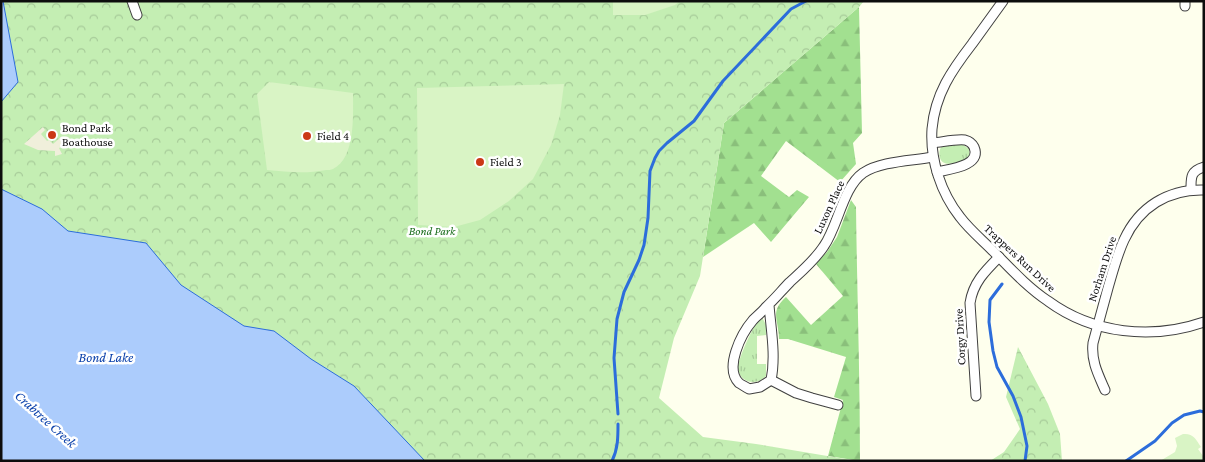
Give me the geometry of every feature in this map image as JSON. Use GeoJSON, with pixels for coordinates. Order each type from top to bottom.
{"type":"FeatureCollection","features":[{"type":"Feature","properties":{"kind":"street"},"geometry":{"type":"LineString","coordinates":[[132,1],[137,16]]}},
{"type":"Feature","properties":{"kind":"street","name":"Trappers Run Drive"},"geometry":{"type":"LineString","coordinates":[[1004,1],[947,78],[934,112],[932,130],[933,157],[943,190],[949,201],[960,218],[1031,288],[1066,312],[1098,325],[1132,332],[1168,332],[1204,322]]}},
{"type":"Feature","properties":{"kind":"street"},"geometry":{"type":"LineString","coordinates":[[932,142],[966,140],[972,143],[975,149],[975,157],[970,163],[937,172]]}},
{"type":"Feature","properties":{"kind":"street","name":"Luxon Place"},"geometry":{"type":"LineString","coordinates":[[771,380],[760,387],[749,389],[738,382],[732,364],[742,335],[753,320],[822,249],[834,229],[842,205],[851,187],[858,177],[870,169],[884,165],[933,157]]}},
{"type":"Feature","properties":{"kind":"street"},"geometry":{"type":"LineString","coordinates":[[1191,190],[1193,173],[1199,168],[1204,167]]}},
{"type":"Feature","properties":{"kind":"street","name":"Norham Drive"},"geometry":{"type":"LineString","coordinates":[[1105,390],[1096,371],[1092,356],[1093,343],[1118,253],[1124,240],[1136,219],[1152,205],[1171,194],[1191,190],[1204,190]]}},
{"type":"Feature","properties":{"kind":"street","name":"Corgy Drive"},"geometry":{"type":"LineString","coordinates":[[976,396],[971,296],[978,280],[999,257]]}},
{"type":"Feature","properties":{"kind":"street"},"geometry":{"type":"LineString","coordinates":[[769,305],[773,343],[771,380],[796,393],[838,405]]}},
{"type":"Feature","properties":{"kind":"green space","name":"Bond Park"},"geometry":{"type":"Polygon","coordinates":[[[1,1],[864,1],[724,123],[700,276],[674,338],[659,398],[703,437],[857,461],[1,461],[1,1]]]}},
{"type":"Feature","properties":{"kind":"green space"},"geometry":{"type":"Polygon","coordinates":[[[613,1],[680,1],[675,5],[645,15],[613,15],[613,1]]]}},
{"type":"Feature","properties":{"kind":"green space"},"geometry":{"type":"Polygon","coordinates":[[[859,7],[862,133],[853,143],[856,164],[840,182],[786,141],[761,176],[789,197],[797,190],[809,197],[771,242],[754,223],[703,257],[724,123],[859,7]]]}},
{"type":"Feature","properties":{"kind":"green space","name":"Field 4"},"geometry":{"type":"Polygon","coordinates":[[[269,82],[353,93],[352,135],[346,155],[340,163],[332,169],[311,172],[267,170],[257,94],[269,82]]]}},
{"type":"Feature","properties":{"kind":"green space","name":"Field 3"},"geometry":{"type":"Polygon","coordinates":[[[564,84],[560,115],[551,145],[533,179],[509,201],[480,220],[454,227],[418,225],[417,88],[564,84]]]}},
{"type":"Feature","properties":{"kind":"green space"},"geometry":{"type":"Polygon","coordinates":[[[962,144],[969,149],[970,155],[966,161],[947,164],[942,161],[939,153],[942,146],[962,144]]]}},
{"type":"Feature","properties":{"kind":"green space"},"geometry":{"type":"Polygon","coordinates":[[[851,200],[856,207],[860,461],[828,456],[843,400],[834,397],[846,357],[788,339],[779,339],[776,316],[778,307],[786,297],[811,325],[843,296],[816,264],[837,237],[851,200]]]}},
{"type":"Feature","properties":{"kind":"green space"},"geometry":{"type":"Polygon","coordinates":[[[763,319],[766,325],[766,335],[757,336],[757,364],[766,364],[766,376],[757,381],[748,381],[741,376],[738,367],[752,331],[758,321],[763,319]]]}},
{"type":"Feature","properties":{"kind":"green space"},"geometry":{"type":"Polygon","coordinates":[[[1018,347],[1048,404],[1060,434],[1062,461],[990,461],[1004,452],[1020,429],[1006,397],[1018,347]]]}},
{"type":"Feature","properties":{"kind":"green space"},"geometry":{"type":"Polygon","coordinates":[[[1183,434],[1189,434],[1196,439],[1201,447],[1198,449],[1204,456],[1204,461],[1160,461],[1175,452],[1177,446],[1175,438],[1183,434]]]}},
{"type":"Feature","properties":{"kind":"shaded area"},"geometry":{"type":"Polygon","coordinates":[[[43,127],[45,130],[41,134],[47,141],[49,140],[53,144],[61,137],[64,141],[67,139],[69,144],[59,148],[62,154],[55,156],[55,151],[38,150],[24,144],[43,127]]]}},
{"type":"Feature","properties":{"kind":"water"},"geometry":{"type":"Polygon","coordinates":[[[1,1],[3,1],[18,82],[1,102],[1,1]]]}},
{"type":"Feature","properties":{"kind":"water","name":"Bond Lake"},"geometry":{"type":"Polygon","coordinates":[[[1,189],[42,209],[68,231],[146,243],[181,285],[244,326],[274,331],[311,359],[354,386],[425,461],[1,461],[1,189]]]}},
{"type":"Feature","properties":{"kind":"waterway"},"geometry":{"type":"LineString","coordinates":[[618,414],[614,358],[617,319],[624,292],[644,245],[648,218],[650,171],[655,158],[667,143],[694,121],[723,81],[791,9],[806,1]]}},
{"type":"Feature","properties":{"kind":"waterway"},"geometry":{"type":"LineString","coordinates":[[1002,284],[990,300],[989,322],[997,367],[1013,396],[1021,417],[1027,446],[1025,461]]}},
{"type":"Feature","properties":{"kind":"waterway"},"geometry":{"type":"LineString","coordinates":[[1126,461],[1155,441],[1172,423],[1184,415],[1200,411],[1204,412]]}},
{"type":"Feature","properties":{"kind":"waterway"},"geometry":{"type":"LineString","coordinates":[[612,461],[617,447],[618,424]]}},
{"type":"Feature","properties":{"kind":"place","name":"Bond Park Boathouse"},"geometry":{"type":"Point","coordinates":[52,135]}},
{"type":"Feature","properties":{"kind":"place","name":"Field 4"},"geometry":{"type":"Point","coordinates":[307,136]}},
{"type":"Feature","properties":{"kind":"place","name":"Field 3"},"geometry":{"type":"Point","coordinates":[480,162]}},
{"type":"Feature","properties":{"kind":"water label","name":"Crabtree Creek"},"geometry":{"type":"Point","coordinates":[46,419]}}]}
